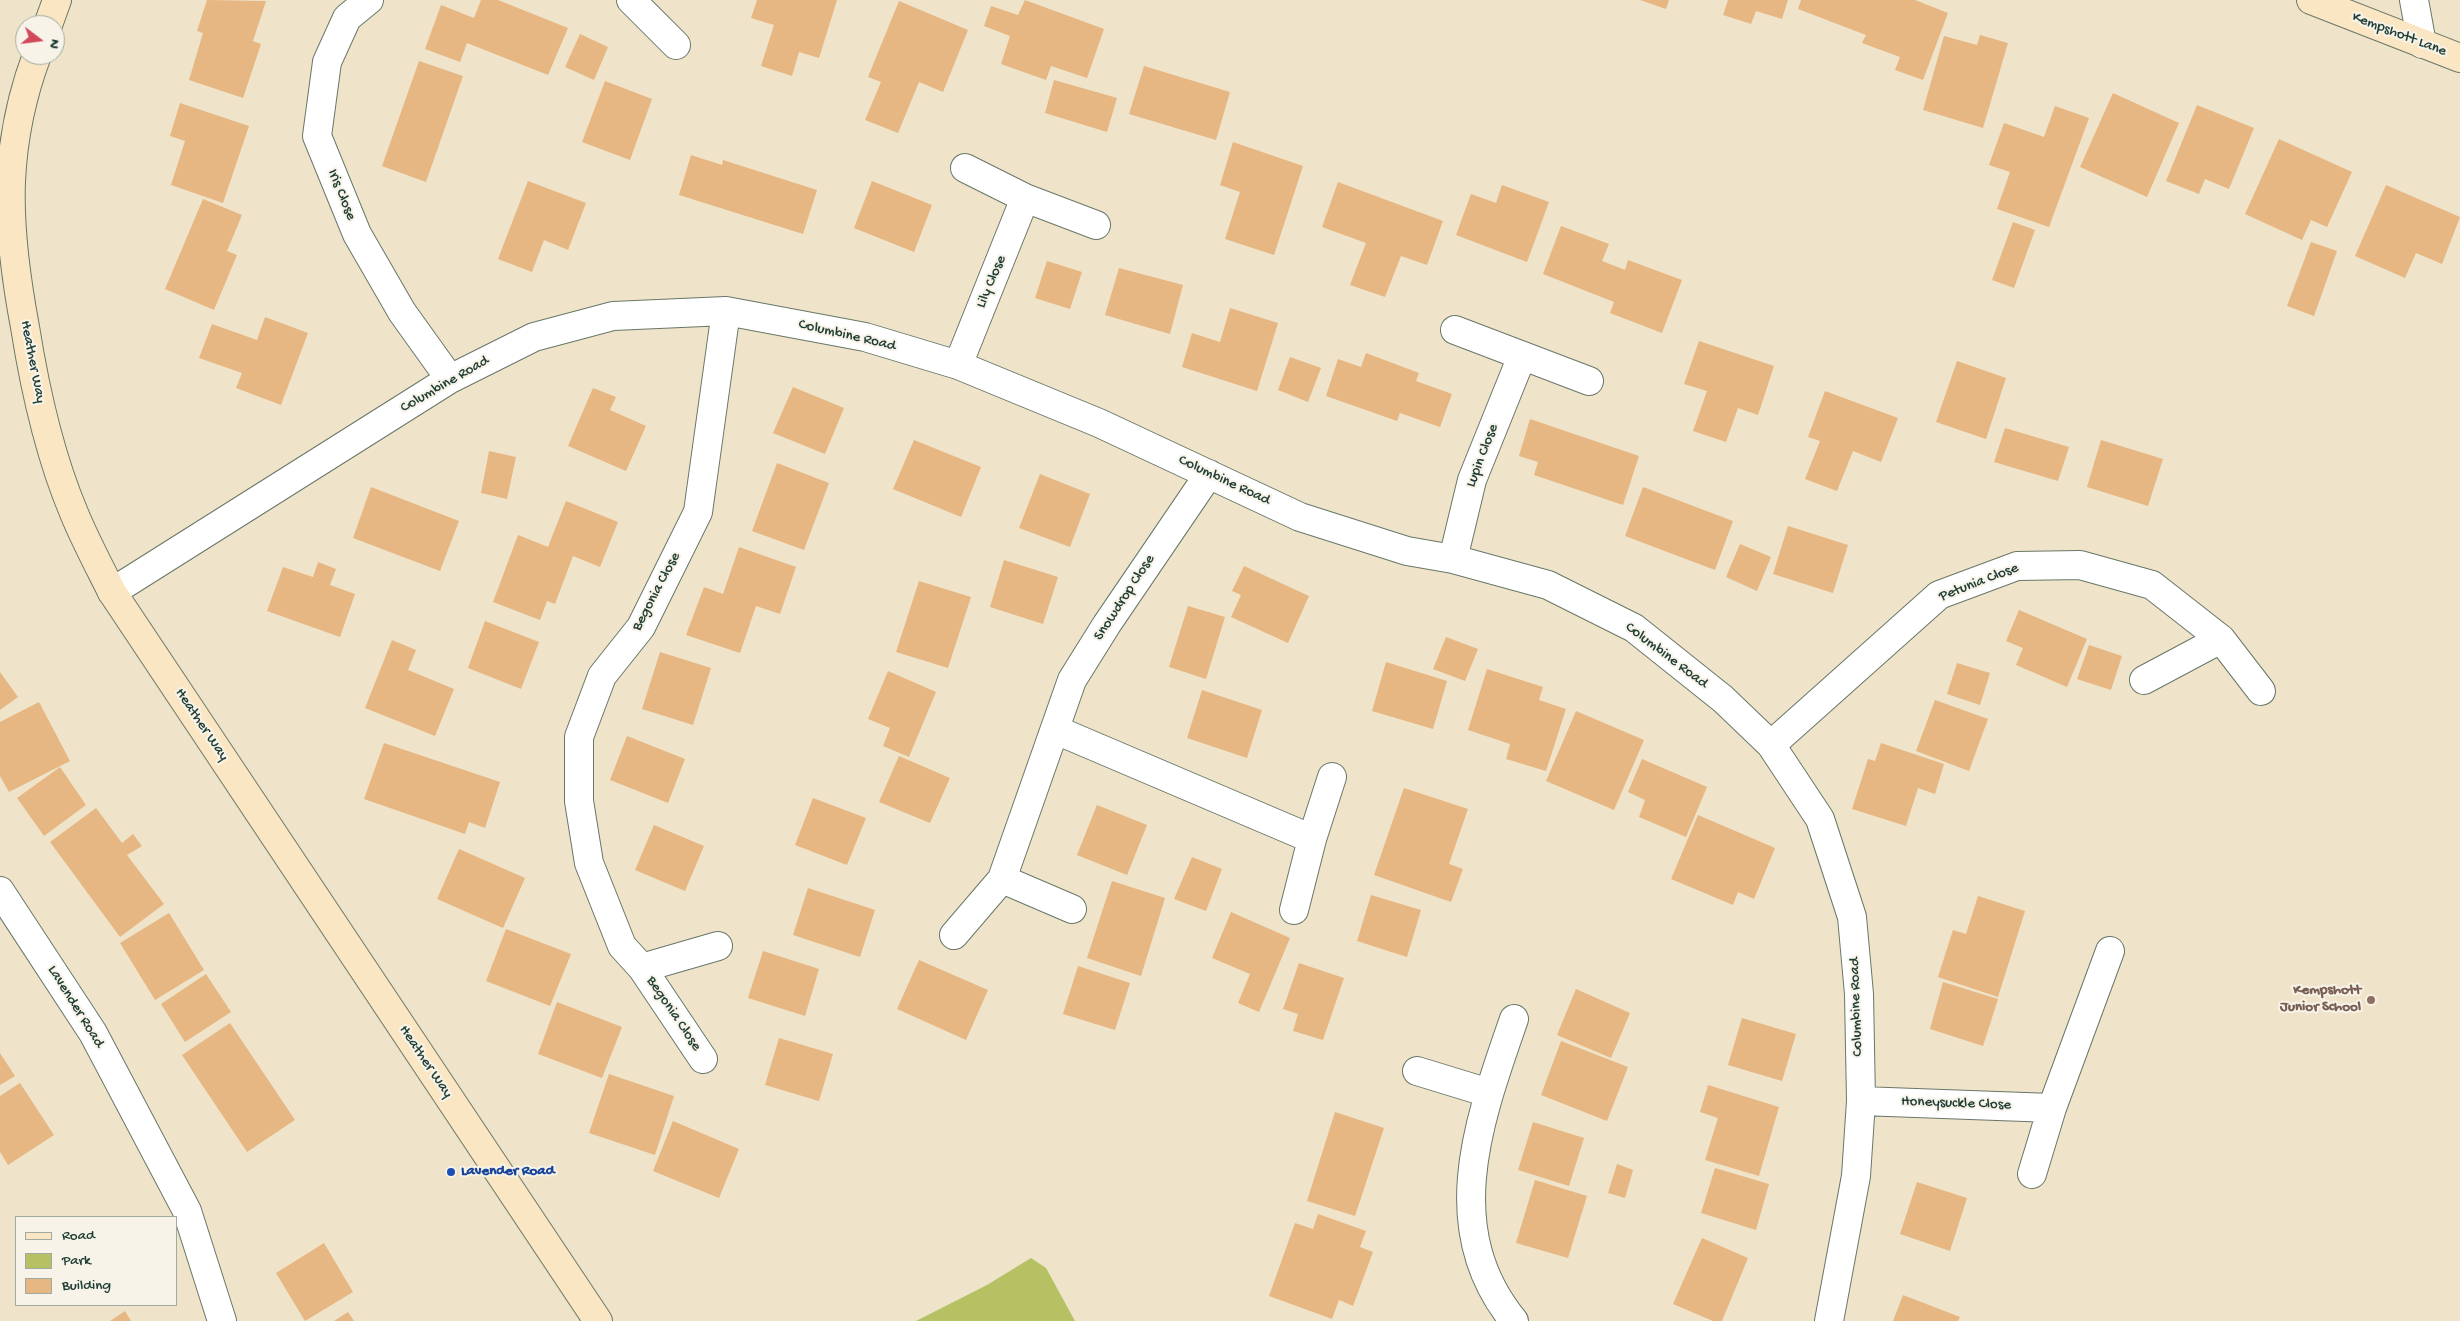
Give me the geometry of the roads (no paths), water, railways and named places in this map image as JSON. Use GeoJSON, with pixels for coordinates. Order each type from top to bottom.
{"type":"FeatureCollection","features":[{"type":"Feature","properties":{"kind":"street"},"geometry":{"type":"LineString","coordinates":[[52,15],[57,0]]}},
{"type":"Feature","properties":{"kind":"street","name":"Iris Close"},"geometry":{"type":"LineString","coordinates":[[369,0],[347,18],[327,62],[317,136],[357,234],[402,312],[450,379]]}},
{"type":"Feature","properties":{"kind":"street"},"geometry":{"type":"LineString","coordinates":[[631,0],[676,45]]}},
{"type":"Feature","properties":{"kind":"street","name":"Kempshott Lane"},"geometry":{"type":"LineString","coordinates":[[2311,0],[2460,58]]}},
{"type":"Feature","properties":{"kind":"street"},"geometry":{"type":"LineString","coordinates":[[2414,0],[2422,44]]}},
{"type":"Feature","properties":{"kind":"street","name":"Heather Way"},"geometry":{"type":"LineString","coordinates":[[33,65],[7,139],[16,271],[33,377],[44,425],[74,513],[112,592],[598,1321]]}},
{"type":"Feature","properties":{"kind":"street"},"geometry":{"type":"LineString","coordinates":[[965,168],[1025,198],[1096,225]]}},
{"type":"Feature","properties":{"kind":"street","name":"Lily Close"},"geometry":{"type":"LineString","coordinates":[[958,365],[1025,198]]}},
{"type":"Feature","properties":{"kind":"street","name":"Columbine Road"},"geometry":{"type":"LineString","coordinates":[[112,592],[450,379],[534,337],[613,316],[726,311],[865,337],[958,365],[1100,422],[1300,517],[1407,551],[1454,559],[1548,585],[1634,628],[1723,699],[1771,745],[1820,820],[1852,917],[1859,994],[1860,1101],[1856,1176],[1829,1321]]}},
{"type":"Feature","properties":{"kind":"street","name":"Begonia Close"},"geometry":{"type":"LineString","coordinates":[[703,1059],[642,968],[622,946],[589,863],[579,801],[579,738],[602,676],[641,627],[698,512],[726,311]]}},
{"type":"Feature","properties":{"kind":"street"},"geometry":{"type":"LineString","coordinates":[[1454,330],[1589,381]]}},
{"type":"Feature","properties":{"kind":"street","name":"Lupin Close"},"geometry":{"type":"LineString","coordinates":[[1454,559],[1472,480],[1522,356]]}},
{"type":"Feature","properties":{"kind":"street","name":"Snowdrop Close"},"geometry":{"type":"LineString","coordinates":[[954,935],[1002,879],[1072,680],[1118,608],[1209,474]]}},
{"type":"Feature","properties":{"kind":"street","name":"Petunia Close"},"geometry":{"type":"LineString","coordinates":[[1771,745],[1940,595],[2017,566],[2080,565],[2152,585],[2221,639],[2261,691]]}},
{"type":"Feature","properties":{"kind":"street"},"geometry":{"type":"LineString","coordinates":[[2144,680],[2221,639]]}},
{"type":"Feature","properties":{"kind":"street"},"geometry":{"type":"LineString","coordinates":[[1056,730],[1312,839]]}},
{"type":"Feature","properties":{"kind":"street"},"geometry":{"type":"LineString","coordinates":[[1294,910],[1312,839],[1332,776]]}},
{"type":"Feature","properties":{"kind":"street"},"geometry":{"type":"LineString","coordinates":[[1002,879],[1072,909]]}},
{"type":"Feature","properties":{"kind":"street","name":"Lavender Road"},"geometry":{"type":"LineString","coordinates":[[0,891],[93,1033],[187,1211],[222,1321]]}},
{"type":"Feature","properties":{"kind":"street","name":"Begonia Close"},"geometry":{"type":"LineString","coordinates":[[642,968],[718,946]]}},
{"type":"Feature","properties":{"kind":"street"},"geometry":{"type":"LineString","coordinates":[[2032,1174],[2052,1108],[2110,951]]}},
{"type":"Feature","properties":{"kind":"street"},"geometry":{"type":"LineString","coordinates":[[1514,1019],[1489,1093],[1472,1167],[1470,1211],[1479,1256],[1496,1299],[1514,1321]]}},
{"type":"Feature","properties":{"kind":"street"},"geometry":{"type":"LineString","coordinates":[[1417,1072],[1489,1093]]}},
{"type":"Feature","properties":{"kind":"street","name":"Honeysuckle Close"},"geometry":{"type":"LineString","coordinates":[[1860,1101],[2052,1108]]}},
{"type":"Feature","properties":{"kind":"place","name":"Kempshott Junior School"},"geometry":{"type":"Point","coordinates":[2371,1000]}},
{"type":"Feature","properties":{"kind":"place","name":"Lavender Road"},"geometry":{"type":"Point","coordinates":[451,1172]}}]}
